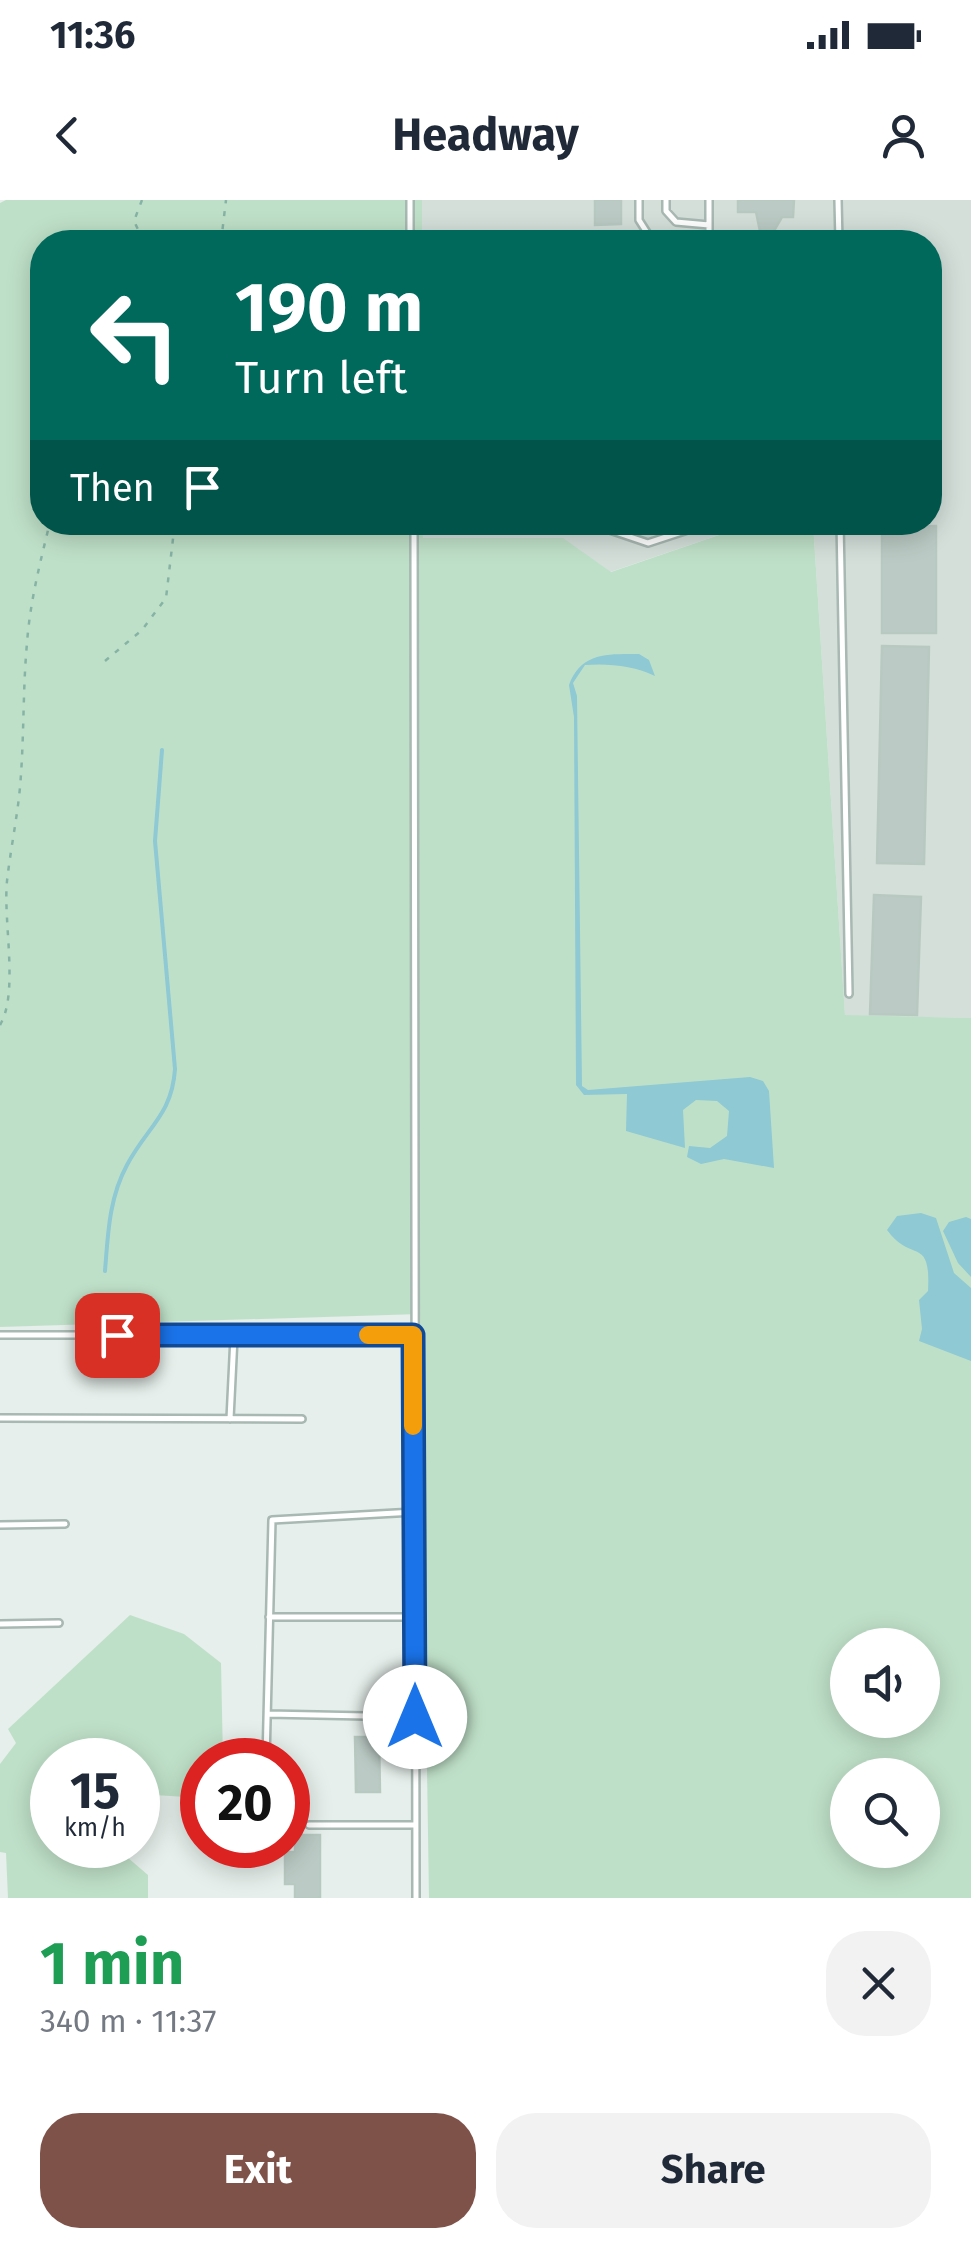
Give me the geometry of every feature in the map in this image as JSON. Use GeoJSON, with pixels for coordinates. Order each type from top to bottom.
{"type":"FeatureCollection","features":[{"type":"Feature","properties":{"kind":"lane"},"geometry":{"type":"LineString","coordinates":[[410,200],[410,230]]}},
{"type":"Feature","properties":{"kind":"lane"},"geometry":{"type":"LineString","coordinates":[[639,200],[639,220],[645,230]]}},
{"type":"Feature","properties":{"kind":"lane"},"geometry":{"type":"LineString","coordinates":[[666,200],[666,211],[676,222],[709,225]]}},
{"type":"Feature","properties":{"kind":"lane"},"geometry":{"type":"LineString","coordinates":[[709,200],[709,230]]}},
{"type":"Feature","properties":{"kind":"lane"},"geometry":{"type":"LineString","coordinates":[[838,200],[838,230]]}},
{"type":"Feature","properties":{"kind":"lane"},"geometry":{"type":"LineString","coordinates":[[414,535],[416,1898]]}},
{"type":"Feature","properties":{"kind":"lane"},"geometry":{"type":"LineString","coordinates":[[624,535],[648,543],[672,535]]}},
{"type":"Feature","properties":{"kind":"lane"},"geometry":{"type":"LineString","coordinates":[[840,535],[849,994]]}},
{"type":"Feature","properties":{"kind":"lane"},"geometry":{"type":"LineString","coordinates":[[0,1335],[413,1335]]}},
{"type":"Feature","properties":{"kind":"lane"},"geometry":{"type":"LineString","coordinates":[[230,1418],[234,1335]]}},
{"type":"Feature","properties":{"kind":"lane"},"geometry":{"type":"LineString","coordinates":[[0,1418],[302,1418]]}},
{"type":"Feature","properties":{"kind":"lane"},"geometry":{"type":"LineString","coordinates":[[266,1738],[272,1520],[414,1512]]}},
{"type":"Feature","properties":{"kind":"lane"},"geometry":{"type":"LineString","coordinates":[[0,1525],[65,1524]]}},
{"type":"Feature","properties":{"kind":"lane"},"geometry":{"type":"LineString","coordinates":[[269,1617],[414,1617]]}},
{"type":"Feature","properties":{"kind":"lane"},"geometry":{"type":"LineString","coordinates":[[0,1624],[59,1623]]}},
{"type":"Feature","properties":{"kind":"lane"},"geometry":{"type":"LineString","coordinates":[[267,1714],[415,1717]]}},
{"type":"Feature","properties":{"kind":"lane"},"geometry":{"type":"LineString","coordinates":[[310,1825],[416,1824]]}},
{"type":"Feature","properties":{"kind":"path"},"geometry":{"type":"LineString","coordinates":[[138,230],[134,221],[142,200]]}},
{"type":"Feature","properties":{"kind":"path"},"geometry":{"type":"LineString","coordinates":[[222,230],[226,200]]}},
{"type":"Feature","properties":{"kind":"path"},"geometry":{"type":"LineString","coordinates":[[0,1025],[6,1015],[10,981],[5,927],[21,776],[26,644],[33,591],[47,535]]}},
{"type":"Feature","properties":{"kind":"path"},"geometry":{"type":"LineString","coordinates":[[105,661],[142,630],[166,598],[173,535]]}},
{"type":"Feature","properties":{"kind":"shaded area"},"geometry":{"type":"Polygon","coordinates":[[[389,200],[971,200],[971,1018],[845,1016],[814,535],[942,535],[942,230],[389,230],[389,200]]]}},
{"type":"Feature","properties":{"kind":"shaded area"},"geometry":{"type":"Polygon","coordinates":[[[416,535],[719,535],[610,572],[562,538],[416,535]]]}},
{"type":"Feature","properties":{"kind":"green space"},"geometry":{"type":"Polygon","coordinates":[[[6,200],[422,200],[422,230],[30,230],[30,535],[563,538],[611,572],[719,535],[814,535],[845,1015],[971,1018],[971,1898],[429,1898],[420,1314],[0,1327],[0,203],[6,200]]]}},
{"type":"Feature","properties":{"kind":"green space"},"geometry":{"type":"Polygon","coordinates":[[[130,1615],[184,1634],[221,1663],[223,1738],[180,1738],[180,1797],[160,1795],[160,1738],[30,1738],[30,1868],[140,1868],[148,1875],[148,1898],[8,1898],[6,1853],[0,1852],[0,1764],[16,1743],[8,1729],[130,1615]]]}},
{"type":"Feature","properties":{"kind":"water"},"geometry":{"type":"Polygon","coordinates":[[[639,654],[649,660],[655,676],[621,666],[585,665],[573,683],[577,696],[582,1086],[588,1090],[750,1077],[763,1081],[769,1091],[774,1168],[724,1159],[701,1164],[687,1157],[689,1146],[710,1148],[727,1136],[729,1111],[717,1101],[696,1100],[683,1110],[685,1148],[626,1131],[627,1094],[584,1095],[576,1085],[574,717],[569,685],[581,666],[597,657],[639,654]]]}},
{"type":"Feature","properties":{"kind":"water"},"geometry":{"type":"Polygon","coordinates":[[[921,1213],[936,1218],[954,1273],[971,1288],[971,1361],[919,1341],[919,1300],[928,1291],[926,1263],[923,1256],[904,1246],[887,1230],[897,1216],[921,1213]]]}},
{"type":"Feature","properties":{"kind":"water"},"geometry":{"type":"Polygon","coordinates":[[[971,1219],[971,1277],[958,1263],[943,1231],[949,1222],[971,1219]]]}},
{"type":"Feature","properties":{"kind":"building"},"geometry":{"type":"Polygon","coordinates":[[[595,200],[621,200],[621,224],[595,225],[595,200]]]}},
{"type":"Feature","properties":{"kind":"building"},"geometry":{"type":"Polygon","coordinates":[[[738,200],[794,200],[793,217],[782,217],[774,230],[760,230],[756,212],[738,212],[738,200]]]}},
{"type":"Feature","properties":{"kind":"building"},"geometry":{"type":"Polygon","coordinates":[[[882,535],[936,535],[936,633],[882,633],[882,535]]]}},
{"type":"Feature","properties":{"kind":"building"},"geometry":{"type":"Polygon","coordinates":[[[882,646],[929,647],[924,864],[877,863],[882,646]]]}},
{"type":"Feature","properties":{"kind":"building"},"geometry":{"type":"Polygon","coordinates":[[[874,895],[921,897],[917,1015],[870,1014],[874,895]]]}},
{"type":"Feature","properties":{"kind":"building"},"geometry":{"type":"Polygon","coordinates":[[[355,1737],[379,1737],[380,1792],[356,1792],[355,1737]]]}},
{"type":"Feature","properties":{"kind":"building"},"geometry":{"type":"Polygon","coordinates":[[[310,1835],[320,1835],[320,1898],[295,1898],[295,1884],[285,1884],[285,1868],[310,1868],[310,1835]]]}},
{"type":"Feature","properties":{"kind":"waterway"},"geometry":{"type":"LineString","coordinates":[[105,1271],[116,1190],[135,1152],[164,1110],[175,1069],[155,841],[162,750]]}},
{"type":"Feature","properties":{"kind":"slow traffic"},"geometry":{"type":"LineString","coordinates":[[368,1335],[413,1335],[413,1426]]}},
{"type":"Feature","properties":{"kind":"route"},"geometry":{"type":"LineString","coordinates":[[117,1335],[413,1335],[415,1717]]}}]}
